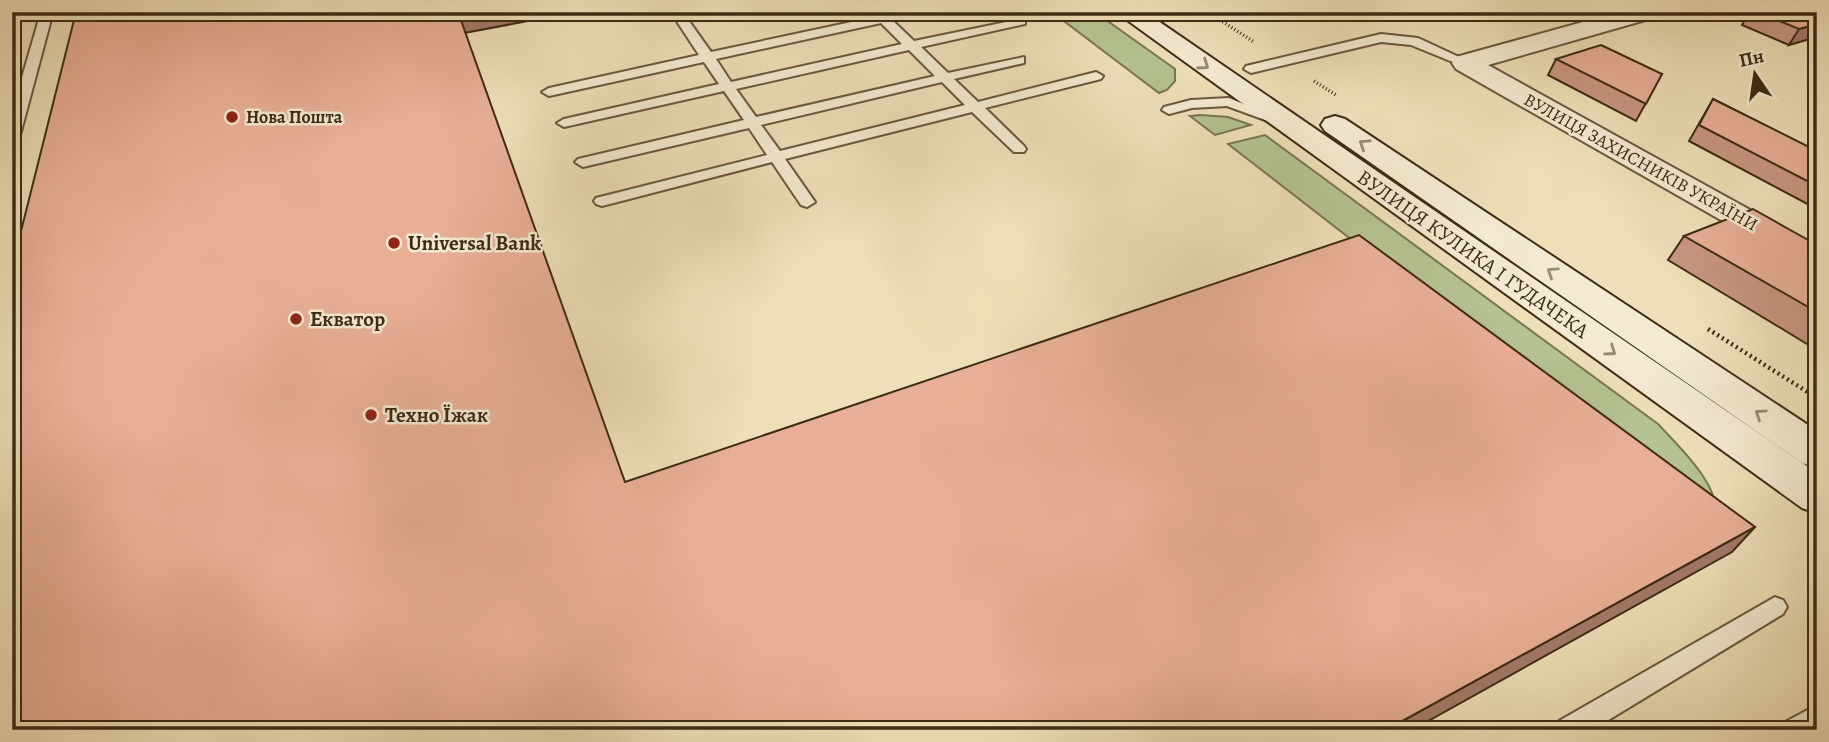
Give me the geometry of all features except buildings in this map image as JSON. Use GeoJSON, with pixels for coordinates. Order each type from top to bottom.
{"type":"FeatureCollection","features":[{"type":"Feature","properties":{"kind":"main road","name":"ВУЛИЦЯ КУЛИКА І ГУДАЧЕКА"},"geometry":{"type":"LineString","coordinates":[[1128,12],[1817,496]]}},
{"type":"Feature","properties":{"kind":"main road","name":"ВУЛИЦЯ КУЛИКА І ГУДАЧЕКА"},"geometry":{"type":"LineString","coordinates":[[1166,12],[1817,452]]}},
{"type":"Feature","properties":{"kind":"main road"},"geometry":{"type":"LineString","coordinates":[[1465,63],[1647,12]]}},
{"type":"Feature","properties":{"kind":"main road","name":"ВУЛИЦЯ ЗАХИСНИКІВ УКРАЇНИ"},"geometry":{"type":"LineString","coordinates":[[1465,63],[1817,261]]}},
{"type":"Feature","properties":{"kind":"lane"},"geometry":{"type":"LineString","coordinates":[[12,139],[47,12]]}},
{"type":"Feature","properties":{"kind":"lane"},"geometry":{"type":"LineString","coordinates":[[549,92],[881,15],[912,12]]}},
{"type":"Feature","properties":{"kind":"lane"},"geometry":{"type":"LineString","coordinates":[[881,15],[1019,149]]}},
{"type":"Feature","properties":{"kind":"lane"},"geometry":{"type":"LineString","coordinates":[[680,17],[807,202]]}},
{"type":"Feature","properties":{"kind":"lane"},"geometry":{"type":"LineString","coordinates":[[564,123],[1021,21]]}},
{"type":"Feature","properties":{"kind":"lane"},"geometry":{"type":"LineString","coordinates":[[1251,69],[1381,38],[1413,41],[1465,63]]}},
{"type":"Feature","properties":{"kind":"lane"},"geometry":{"type":"LineString","coordinates":[[583,162],[1019,60]]}},
{"type":"Feature","properties":{"kind":"lane"},"geometry":{"type":"LineString","coordinates":[[602,201],[777,159],[1096,76]]}},
{"type":"Feature","properties":{"kind":"lane"},"geometry":{"type":"LineString","coordinates":[[1169,110],[1191,104],[1229,102],[1290,125]]}},
{"type":"Feature","properties":{"kind":"lane"},"geometry":{"type":"LineString","coordinates":[[1568,730],[1775,607]]}},
{"type":"Feature","properties":{"kind":"lane"},"geometry":{"type":"LineString","coordinates":[[1796,730],[1817,717]]}},
{"type":"Feature","properties":{"kind":"green space"},"geometry":{"type":"Polygon","coordinates":[[[1052,12],[1095,12],[1175,69],[1175,81],[1167,90],[1159,93],[1052,12]]]}},
{"type":"Feature","properties":{"kind":"green space"},"geometry":{"type":"Polygon","coordinates":[[[1190,116],[1228,117],[1251,125],[1215,135],[1190,116]]]}},
{"type":"Feature","properties":{"kind":"green space"},"geometry":{"type":"Polygon","coordinates":[[[1265,135],[1658,424],[1707,482],[1713,495],[1716,522],[1228,144],[1265,135]]]}},
{"type":"Feature","properties":{"kind":"place","name":"Нова Пошта"},"geometry":{"type":"Point","coordinates":[232,117]}},
{"type":"Feature","properties":{"kind":"place","name":"Universal Bank"},"geometry":{"type":"Point","coordinates":[394,243]}},
{"type":"Feature","properties":{"kind":"place","name":"Екватор"},"geometry":{"type":"Point","coordinates":[296,319]}},
{"type":"Feature","properties":{"kind":"place","name":"Техно Їжак"},"geometry":{"type":"Point","coordinates":[371,415]}}]}
